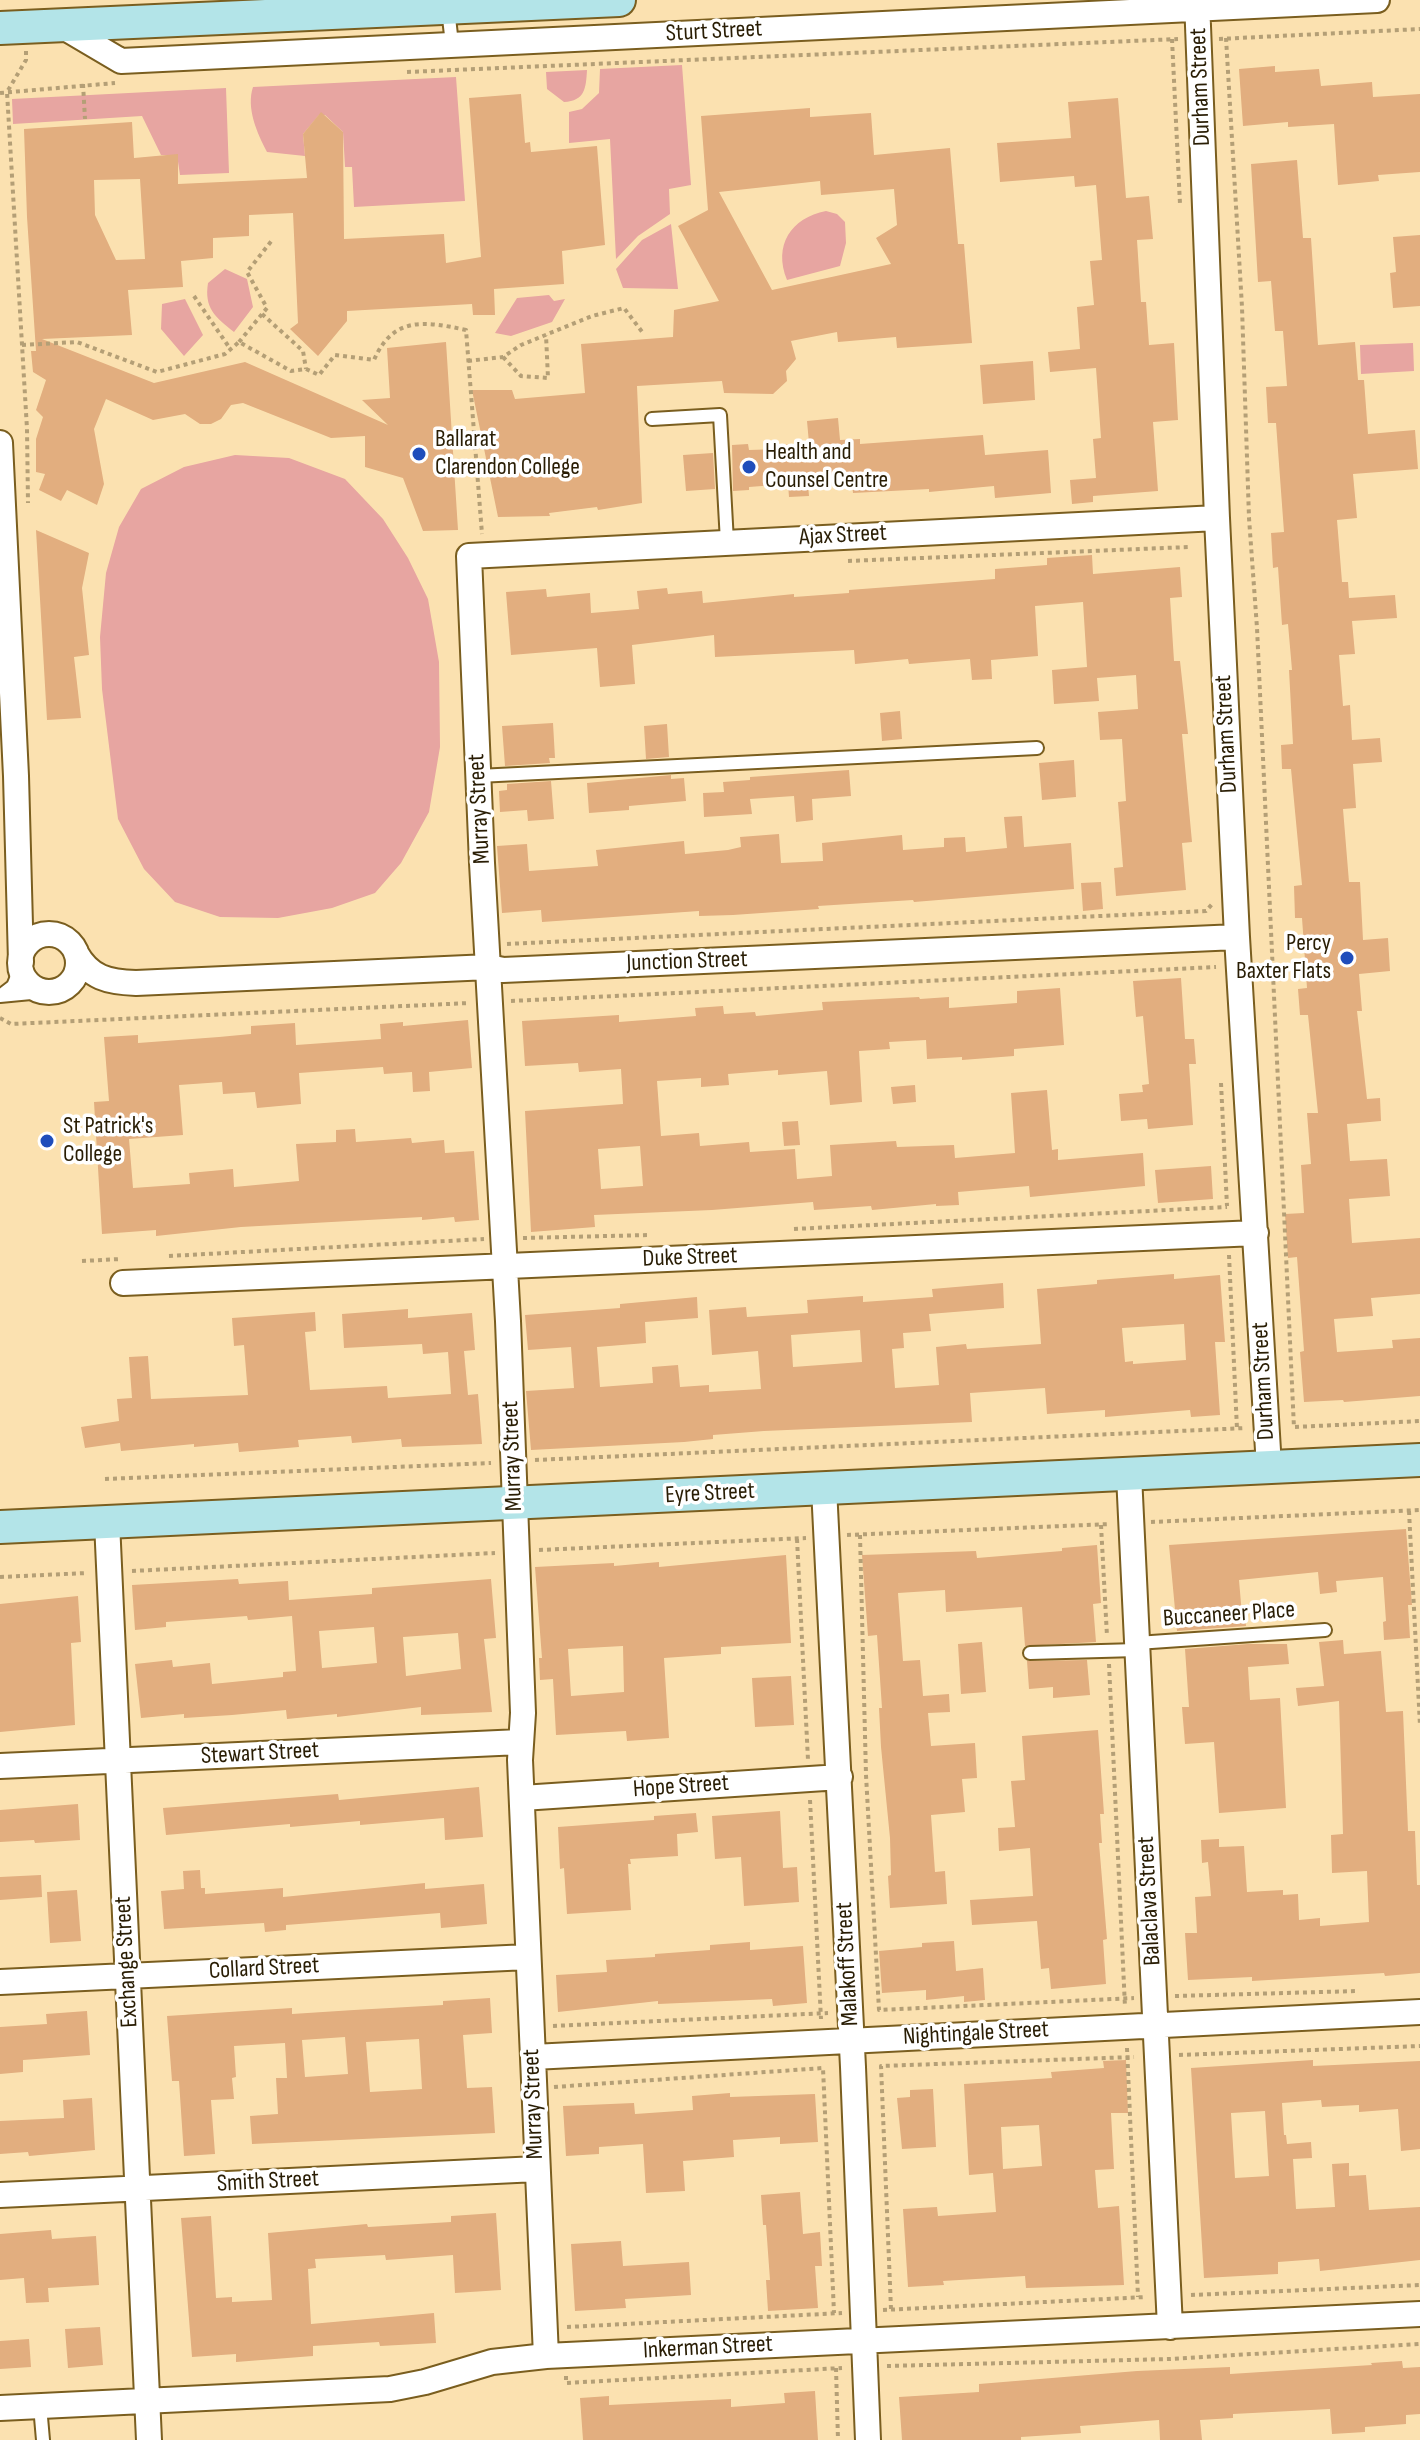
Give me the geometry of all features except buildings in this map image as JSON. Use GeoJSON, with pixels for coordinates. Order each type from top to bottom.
{"type":"FeatureCollection","features":[{"type":"Feature","properties":{"kind":"main road"},"geometry":{"type":"LineString","coordinates":[[0,28],[348,6],[448,9],[619,0]]}},
{"type":"Feature","properties":{"kind":"main road","name":"Eyre Street"},"geometry":{"type":"LineString","coordinates":[[0,1527],[1420,1460]]}},
{"type":"Feature","properties":{"kind":"street","name":"Sturt Street"},"geometry":{"type":"LineString","coordinates":[[60,25],[121,61],[1197,4],[1377,0]]}},
{"type":"Feature","properties":{"kind":"street","name":"Durham Street"},"geometry":{"type":"LineString","coordinates":[[1197,4],[1237,937],[1269,1467]]}},
{"type":"Feature","properties":{"kind":"street"},"geometry":{"type":"LineString","coordinates":[[0,443],[20,874],[21,964],[24,977],[32,986],[55,991],[74,978],[78,968],[69,945],[53,934],[37,937],[25,947],[21,964]]}},
{"type":"Feature","properties":{"kind":"street","name":"Ajax Street"},"geometry":{"type":"LineString","coordinates":[[476,546],[727,542],[1217,518]]}},
{"type":"Feature","properties":{"kind":"street","name":"Murray Street"},"geometry":{"type":"LineString","coordinates":[[476,546],[478,776],[504,1265],[519,1460],[514,1503],[523,1713],[520,1742],[546,2356]]}},
{"type":"Feature","properties":{"kind":"street","name":"Junction Street"},"geometry":{"type":"LineString","coordinates":[[20,874],[23,893],[40,921],[69,945],[85,967],[99,978],[116,982],[489,967],[503,970],[1237,937]]}},
{"type":"Feature","properties":{"kind":"street","name":"Junction Street"},"geometry":{"type":"LineString","coordinates":[[55,991],[80,988],[105,990],[136,983]]}},
{"type":"Feature","properties":{"kind":"street","name":"Duke Street"},"geometry":{"type":"LineString","coordinates":[[126,1271],[504,1265],[1256,1233]]}},
{"type":"Feature","properties":{"kind":"street","name":"Balaclava Street"},"geometry":{"type":"LineString","coordinates":[[1129,1475],[1170,2327]]}},
{"type":"Feature","properties":{"kind":"street","name":"Malakoff Street"},"geometry":{"type":"LineString","coordinates":[[824,1488],[840,1777],[868,2440]]}},
{"type":"Feature","properties":{"kind":"street","name":"Exchange Street"},"geometry":{"type":"LineString","coordinates":[[107,1522],[149,2440]]}},
{"type":"Feature","properties":{"kind":"street","name":"Stewart Street"},"geometry":{"type":"LineString","coordinates":[[0,1766],[520,1742]]}},
{"type":"Feature","properties":{"kind":"street","name":"Hope Street"},"geometry":{"type":"LineString","coordinates":[[522,1798],[840,1777]]}},
{"type":"Feature","properties":{"kind":"street","name":"Collard Street"},"geometry":{"type":"LineString","coordinates":[[0,1982],[528,1957]]}},
{"type":"Feature","properties":{"kind":"street","name":"Nightingale Street"},"geometry":{"type":"LineString","coordinates":[[533,2057],[1420,2012]]}},
{"type":"Feature","properties":{"kind":"street","name":"Smith Street"},"geometry":{"type":"LineString","coordinates":[[0,2195],[537,2169]]}},
{"type":"Feature","properties":{"kind":"street","name":"Inkerman Street"},"geometry":{"type":"LineString","coordinates":[[0,2408],[390,2389],[492,2362],[546,2356],[1420,2314]]}},
{"type":"Feature","properties":{"kind":"lane"},"geometry":{"type":"LineString","coordinates":[[448,9],[452,44]]}},
{"type":"Feature","properties":{"kind":"lane"},"geometry":{"type":"LineString","coordinates":[[652,419],[720,415],[727,542]]}},
{"type":"Feature","properties":{"kind":"lane"},"geometry":{"type":"LineString","coordinates":[[478,776],[1037,748]]}},
{"type":"Feature","properties":{"kind":"lane"},"geometry":{"type":"LineString","coordinates":[[0,996],[13,986],[21,964]]}},
{"type":"Feature","properties":{"kind":"lane"},"geometry":{"type":"LineString","coordinates":[[0,996],[55,991]]}},
{"type":"Feature","properties":{"kind":"lane","name":"Buccaneer Place"},"geometry":{"type":"LineString","coordinates":[[1030,1653],[1108,1652],[1137,1646],[1325,1630]]}},
{"type":"Feature","properties":{"kind":"lane"},"geometry":{"type":"LineString","coordinates":[[40,2406],[43,2440]]}},
{"type":"Feature","properties":{"kind":"path"},"geometry":{"type":"LineString","coordinates":[[1420,29],[1226,38],[1242,307],[1249,518],[1258,643],[1294,1428],[1420,1421]]}},
{"type":"Feature","properties":{"kind":"path"},"geometry":{"type":"LineString","coordinates":[[451,70],[1172,39]]}},
{"type":"Feature","properties":{"kind":"path"},"geometry":{"type":"LineString","coordinates":[[83,84],[85,119]]}},
{"type":"Feature","properties":{"kind":"path"},"geometry":{"type":"LineString","coordinates":[[0,93],[7,92],[28,503]]}},
{"type":"Feature","properties":{"kind":"path"},"geometry":{"type":"LineString","coordinates":[[22,345],[77,342],[157,372],[225,354],[267,308],[247,272],[273,239]]}},
{"type":"Feature","properties":{"kind":"path"},"geometry":{"type":"LineString","coordinates":[[194,296],[231,350]]}},
{"type":"Feature","properties":{"kind":"path"},"geometry":{"type":"LineString","coordinates":[[468,361],[503,357],[521,345],[592,316],[624,308],[643,333]]}},
{"type":"Feature","properties":{"kind":"path"},"geometry":{"type":"LineString","coordinates":[[262,314],[303,351],[306,369]]}},
{"type":"Feature","properties":{"kind":"path"},"geometry":{"type":"LineString","coordinates":[[239,342],[291,371],[306,369],[319,375],[335,355],[374,360],[382,343],[404,327],[421,323],[466,330],[476,546]]}},
{"type":"Feature","properties":{"kind":"path"},"geometry":{"type":"LineString","coordinates":[[503,357],[521,376],[548,378],[546,335]]}},
{"type":"Feature","properties":{"kind":"path"},"geometry":{"type":"LineString","coordinates":[[501,944],[1206,911],[1213,904]]}},
{"type":"Feature","properties":{"kind":"path"},"geometry":{"type":"LineString","coordinates":[[503,1001],[1216,967]]}},
{"type":"Feature","properties":{"kind":"path"},"geometry":{"type":"LineString","coordinates":[[0,1018],[11,1024],[476,1002]]}},
{"type":"Feature","properties":{"kind":"path"},"geometry":{"type":"LineString","coordinates":[[105,1479],[1237,1429],[1227,1207],[793,1229]]}},
{"type":"Feature","properties":{"kind":"path"},"geometry":{"type":"LineString","coordinates":[[515,1238],[654,1235]]}},
{"type":"Feature","properties":{"kind":"path"},"geometry":{"type":"LineString","coordinates":[[160,1257],[487,1239]]}},
{"type":"Feature","properties":{"kind":"path"},"geometry":{"type":"LineString","coordinates":[[82,1261],[126,1271]]}},
{"type":"Feature","properties":{"kind":"path"},"geometry":{"type":"LineString","coordinates":[[1360,1990],[879,2010],[867,1791],[860,1535],[1420,1510]]}},
{"type":"Feature","properties":{"kind":"path"},"geometry":{"type":"LineString","coordinates":[[1409,1511],[1420,1726]]}},
{"type":"Feature","properties":{"kind":"path"},"geometry":{"type":"LineString","coordinates":[[1100,1524],[1108,1652],[1125,1998],[1127,2057],[1138,2297],[891,2309],[881,2066],[1127,2057],[1158,2056],[1420,2046]]}},
{"type":"Feature","properties":{"kind":"path"},"geometry":{"type":"LineString","coordinates":[[0,1577],[797,1539],[821,2014],[531,2026]]}},
{"type":"Feature","properties":{"kind":"path"},"geometry":{"type":"LineString","coordinates":[[552,2087],[823,2068],[834,2313],[564,2327]]}},
{"type":"Feature","properties":{"kind":"path"},"geometry":{"type":"LineString","coordinates":[[1200,2294],[1420,2285]]}},
{"type":"Feature","properties":{"kind":"path"},"geometry":{"type":"LineString","coordinates":[[566,2383],[836,2368],[1169,2359],[1420,2344]]}},
{"type":"Feature","properties":{"kind":"path"},"geometry":{"type":"LineString","coordinates":[[836,2368],[838,2440]]}},
{"type":"Feature","properties":{"kind":"shaded area"},"geometry":{"type":"Polygon","coordinates":[[[682,65],[691,185],[669,189],[670,214],[638,236],[616,259],[610,139],[569,143],[569,112],[582,109],[599,93],[600,69],[682,65]]]}},
{"type":"Feature","properties":{"kind":"shaded area"},"geometry":{"type":"Polygon","coordinates":[[[587,70],[585,88],[576,99],[564,102],[547,89],[546,72],[587,70]]]}},
{"type":"Feature","properties":{"kind":"shaded area"},"geometry":{"type":"Polygon","coordinates":[[[456,77],[465,201],[354,207],[352,167],[345,167],[343,132],[325,115],[319,115],[303,134],[305,156],[267,152],[252,112],[253,87],[456,77]]]}},
{"type":"Feature","properties":{"kind":"shaded area"},"geometry":{"type":"Polygon","coordinates":[[[226,88],[229,173],[180,175],[177,155],[161,155],[142,116],[13,124],[12,99],[226,88]]]}},
{"type":"Feature","properties":{"kind":"shaded area"},"geometry":{"type":"Polygon","coordinates":[[[826,211],[837,214],[845,222],[846,243],[840,266],[787,280],[782,255],[788,235],[803,220],[826,211]]]}},
{"type":"Feature","properties":{"kind":"shaded area"},"geometry":{"type":"Polygon","coordinates":[[[671,224],[678,289],[623,288],[616,269],[642,240],[671,224]]]}},
{"type":"Feature","properties":{"kind":"shaded area"},"geometry":{"type":"Polygon","coordinates":[[[225,269],[247,279],[253,307],[234,332],[209,306],[207,292],[208,283],[225,269]]]}},
{"type":"Feature","properties":{"kind":"shaded area"},"geometry":{"type":"Polygon","coordinates":[[[549,295],[554,301],[565,299],[552,322],[511,336],[495,333],[517,298],[549,295]]]}},
{"type":"Feature","properties":{"kind":"shaded area"},"geometry":{"type":"Polygon","coordinates":[[[185,299],[203,335],[184,356],[161,329],[162,304],[185,299]]]}},
{"type":"Feature","properties":{"kind":"shaded area"},"geometry":{"type":"Polygon","coordinates":[[[1413,343],[1414,371],[1361,374],[1360,345],[1413,343]]]}},
{"type":"Feature","properties":{"kind":"shaded area"},"geometry":{"type":"Polygon","coordinates":[[[235,455],[289,458],[345,479],[383,519],[408,558],[428,599],[439,662],[440,747],[429,812],[401,863],[375,893],[332,908],[278,918],[220,917],[175,902],[144,869],[118,819],[102,689],[100,637],[106,573],[119,527],[141,489],[184,467],[235,455]]]}},
{"type":"Feature","properties":{"kind":"place","name":"Ballarat Clarendon College"},"geometry":{"type":"Point","coordinates":[419,454]}},
{"type":"Feature","properties":{"kind":"place","name":"Health and Counsel Centre"},"geometry":{"type":"Point","coordinates":[749,467]}},
{"type":"Feature","properties":{"kind":"place","name":"Percy Baxter Flats"},"geometry":{"type":"Point","coordinates":[1347,958]}},
{"type":"Feature","properties":{"kind":"place","name":"St Patrick's College"},"geometry":{"type":"Point","coordinates":[47,1141]}}]}
